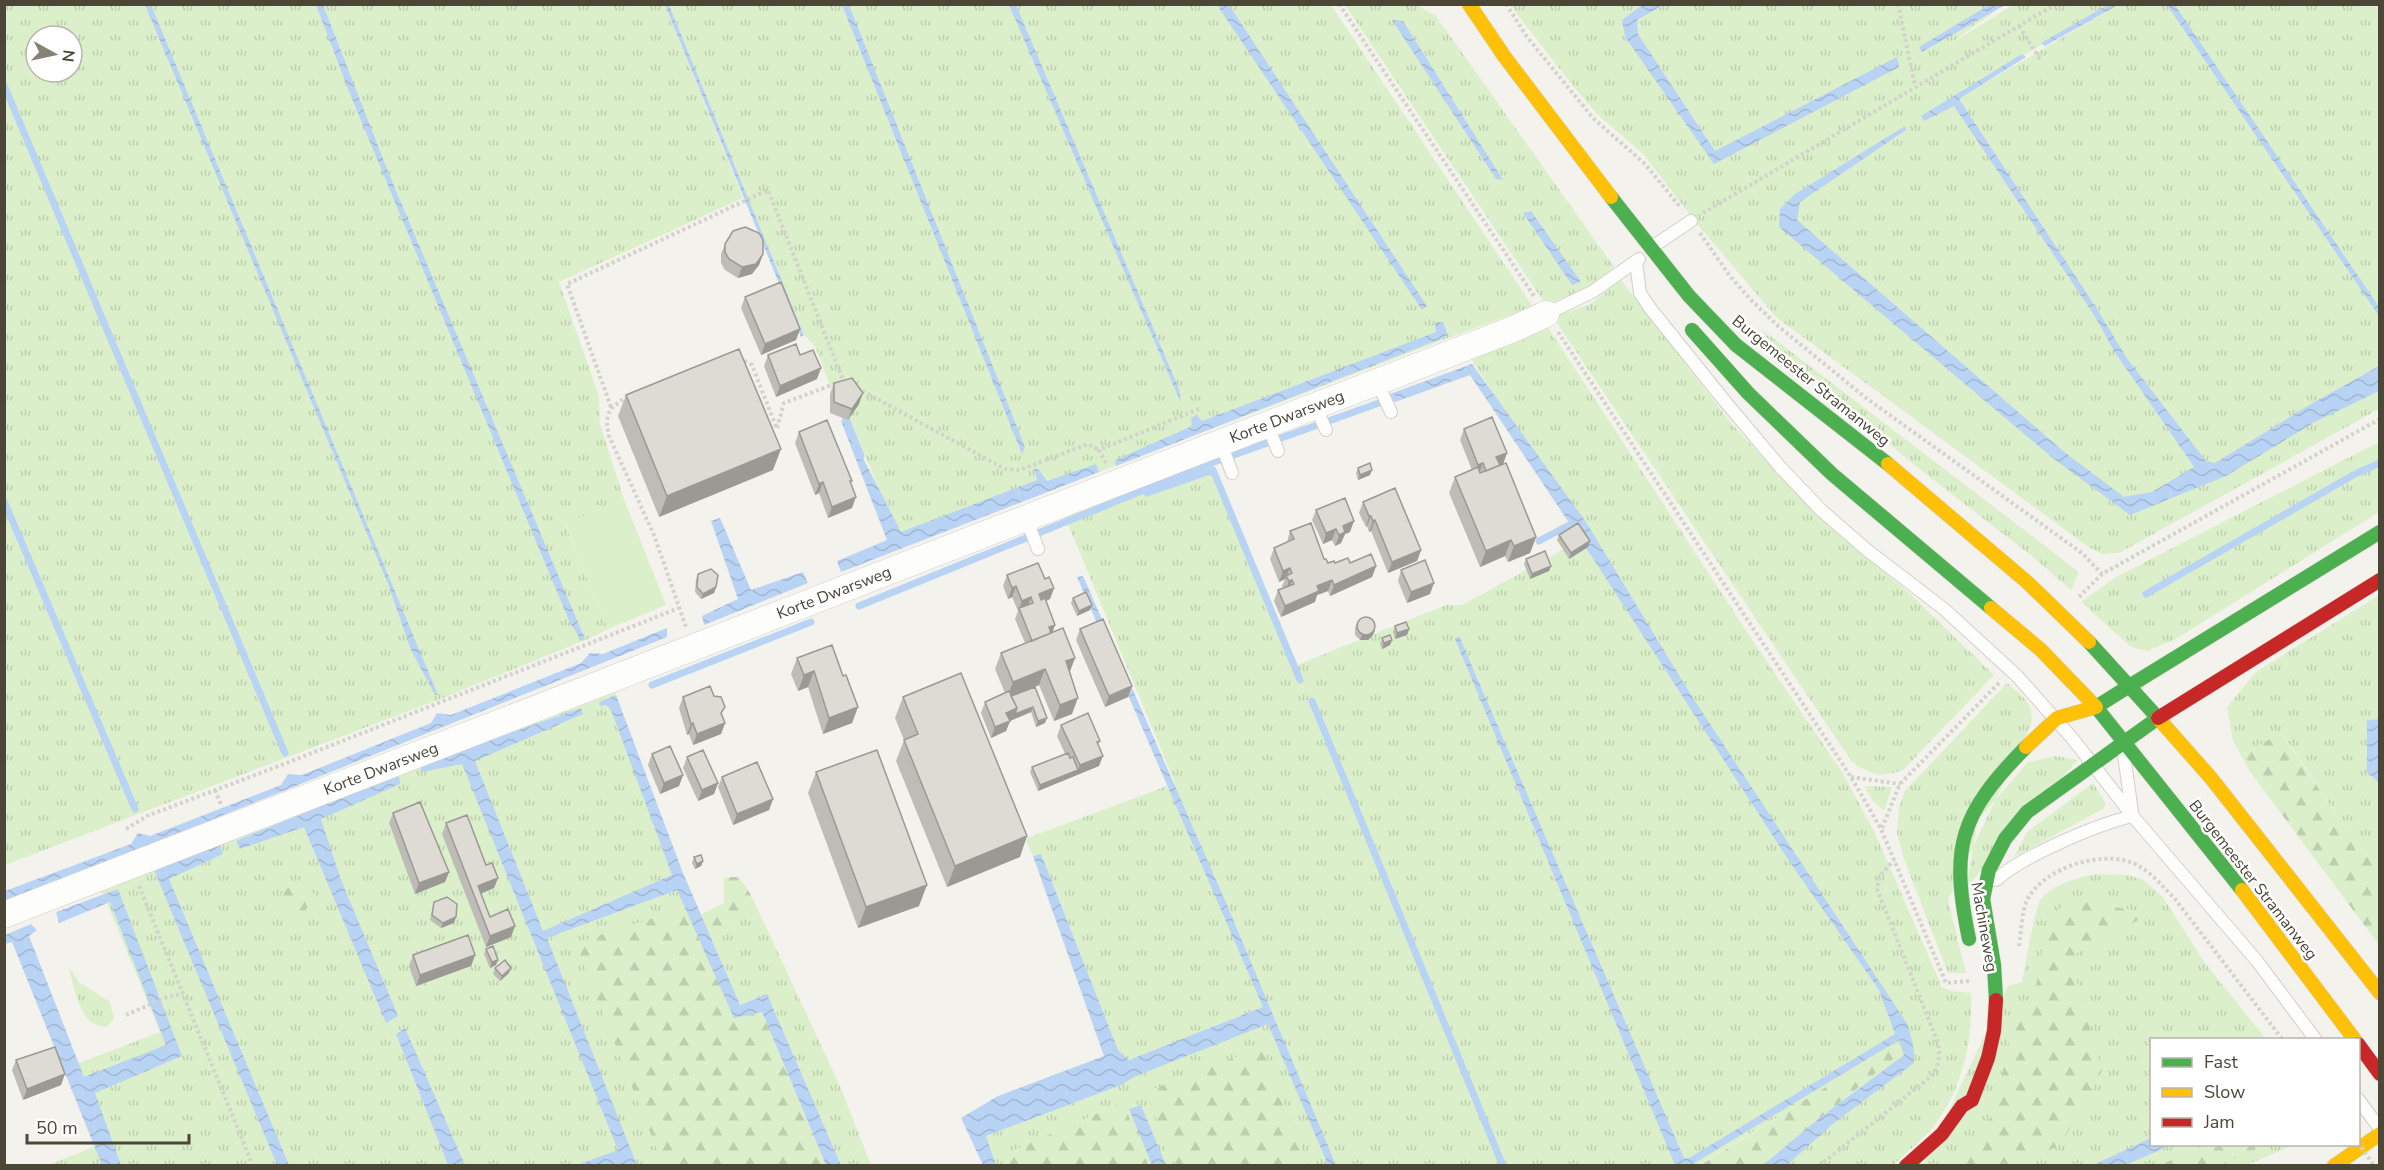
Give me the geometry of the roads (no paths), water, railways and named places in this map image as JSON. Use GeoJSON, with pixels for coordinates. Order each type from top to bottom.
{"type":"FeatureCollection","features":[{"type":"Feature","properties":{"kind":"main road","name":"Burgemeester Stramanweg"},"geometry":{"type":"LineString","coordinates":[[1469,4],[1504,56],[1689,296],[1736,345],[1901,475],[2027,582],[2104,656],[2211,778],[2379,993]]}},
{"type":"Feature","properties":{"kind":"main road"},"geometry":{"type":"LineString","coordinates":[[1632,258],[1655,287]]}},
{"type":"Feature","properties":{"kind":"main road","name":"Burgemeester Stramanweg"},"geometry":{"type":"LineString","coordinates":[[1685,322],[1748,393],[1832,474],[2042,650],[2096,707],[2271,927],[2354,1038]]}},
{"type":"Feature","properties":{"kind":"main road"},"geometry":{"type":"LineString","coordinates":[[2096,707],[2379,532]]}},
{"type":"Feature","properties":{"kind":"main road"},"geometry":{"type":"LineString","coordinates":[[2123,741],[2379,580]]}},
{"type":"Feature","properties":{"kind":"main road"},"geometry":{"type":"LineString","coordinates":[[2042,650],[2045,671]]}},
{"type":"Feature","properties":{"kind":"main road"},"geometry":{"type":"LineString","coordinates":[[2123,741],[2131,685]]}},
{"type":"Feature","properties":{"kind":"main road"},"geometry":{"type":"LineString","coordinates":[[2049,694],[2055,719]]}},
{"type":"Feature","properties":{"kind":"main road","name":"Machineweg"},"geometry":{"type":"LineString","coordinates":[[1971,950],[1959,886],[1959,860],[1973,814],[1989,788],[2009,764],[2055,719],[2096,707]]}},
{"type":"Feature","properties":{"kind":"main road","name":"Machineweg"},"geometry":{"type":"LineString","coordinates":[[1906,1166],[1942,1134],[1962,1106],[1972,1100],[1988,1058],[1994,1031],[1996,979],[1983,899],[1989,870],[2005,839],[2027,812],[2123,741]]}},
{"type":"Feature","properties":{"kind":"main road","name":"Machineweg"},"geometry":{"type":"LineString","coordinates":[[1962,1106],[1961,1095],[1976,1049]]}},
{"type":"Feature","properties":{"kind":"main road"},"geometry":{"type":"LineString","coordinates":[[2363,1050],[2379,1074]]}},
{"type":"Feature","properties":{"kind":"main road"},"geometry":{"type":"LineString","coordinates":[[2360,1146],[2379,1131]]}},
{"type":"Feature","properties":{"kind":"main road"},"geometry":{"type":"LineString","coordinates":[[2334,1166],[2360,1146]]}},
{"type":"Feature","properties":{"kind":"main road"},"geometry":{"type":"LineString","coordinates":[[2341,1166],[2379,1148]]}},
{"type":"Feature","properties":{"kind":"street","name":"Korte Dwarsweg"},"geometry":{"type":"LineString","coordinates":[[4,915],[694,647],[1028,524],[1117,483],[1223,448],[1380,387],[1546,314]]}},
{"type":"Feature","properties":{"kind":"lane","name":"Korte Dwarsweg"},"geometry":{"type":"LineString","coordinates":[[1546,314],[1592,292],[1632,258],[1691,221]]}},
{"type":"Feature","properties":{"kind":"lane"},"geometry":{"type":"LineString","coordinates":[[1632,258],[1640,293],[1650,308],[1781,468],[1821,510],[1867,550],[1944,609],[2018,676],[2133,816],[2257,961],[2315,1038]]}},
{"type":"Feature","properties":{"kind":"lane"},"geometry":{"type":"LineString","coordinates":[[1380,387],[1391,412]]}},
{"type":"Feature","properties":{"kind":"lane"},"geometry":{"type":"LineString","coordinates":[[1317,410],[1326,430]]}},
{"type":"Feature","properties":{"kind":"lane"},"geometry":{"type":"LineString","coordinates":[[1269,430],[1278,451]]}},
{"type":"Feature","properties":{"kind":"lane"},"geometry":{"type":"LineString","coordinates":[[1223,448],[1232,473]]}},
{"type":"Feature","properties":{"kind":"lane"},"geometry":{"type":"LineString","coordinates":[[1028,524],[1038,549]]}},
{"type":"Feature","properties":{"kind":"lane"},"geometry":{"type":"LineString","coordinates":[[2123,741],[2127,788],[2133,816]]}},
{"type":"Feature","properties":{"kind":"lane","name":"Machineweg"},"geometry":{"type":"LineString","coordinates":[[1983,899],[2006,871],[2021,862],[2101,824],[2133,816]]}},
{"type":"Feature","properties":{"kind":"lane"},"geometry":{"type":"LineString","coordinates":[[2360,1102],[2379,1131]]}},
{"type":"Feature","properties":{"kind":"water"},"geometry":{"type":"Polygon","coordinates":[[[2109,4],[2118,5],[2045,46],[2041,43],[2109,4]]]}},
{"type":"Feature","properties":{"kind":"water"},"geometry":{"type":"Polygon","coordinates":[[[145,5],[151,5],[438,695],[435,695],[411,650],[388,584],[145,5]]]}},
{"type":"Feature","properties":{"kind":"water"},"geometry":{"type":"Polygon","coordinates":[[[316,5],[323,5],[389,174],[585,639],[581,640],[570,623],[350,94],[316,5]]]}},
{"type":"Feature","properties":{"kind":"water"},"geometry":{"type":"Polygon","coordinates":[[[665,5],[669,5],[804,335],[801,337],[665,5]]]}},
{"type":"Feature","properties":{"kind":"water"},"geometry":{"type":"Polygon","coordinates":[[[842,5],[849,5],[1025,447],[1022,454],[842,5]]]}},
{"type":"Feature","properties":{"kind":"water"},"geometry":{"type":"Polygon","coordinates":[[[1009,5],[1016,5],[1179,389],[1181,403],[1009,5]]]}},
{"type":"Feature","properties":{"kind":"water"},"geometry":{"type":"Polygon","coordinates":[[[1217,5],[1229,5],[1427,306],[1422,310],[1217,5]]]}},
{"type":"Feature","properties":{"kind":"water"},"geometry":{"type":"Polygon","coordinates":[[[1642,5],[1664,5],[1637,20],[1638,34],[1715,151],[1897,57],[1899,67],[1714,164],[1625,37],[1622,20],[1642,5]]]}},
{"type":"Feature","properties":{"kind":"water"},"geometry":{"type":"Polygon","coordinates":[[[1989,5],[2005,5],[1922,52],[1919,47],[1989,5]]]}},
{"type":"Feature","properties":{"kind":"water"},"geometry":{"type":"Polygon","coordinates":[[[2167,5],[2175,5],[2379,307],[2379,316],[2167,5]]]}},
{"type":"Feature","properties":{"kind":"water"},"geometry":{"type":"Polygon","coordinates":[[[1392,20],[1403,21],[1503,180],[1496,179],[1392,20]]]}},
{"type":"Feature","properties":{"kind":"water"},"geometry":{"type":"Polygon","coordinates":[[[2022,54],[2026,57],[1959,99],[2126,357],[2206,461],[2215,463],[2311,404],[2379,366],[2379,391],[2313,423],[2226,476],[2130,515],[2054,459],[1779,227],[1780,209],[1795,194],[1905,126],[1906,130],[1800,202],[1797,220],[2063,451],[2124,497],[2152,492],[2194,467],[2114,351],[2096,318],[1954,106],[1924,121],[1921,116],[2022,54]]]}},
{"type":"Feature","properties":{"kind":"water"},"geometry":{"type":"Polygon","coordinates":[[[1531,211],[1581,282],[1572,285],[1523,213],[1531,211]]]}},
{"type":"Feature","properties":{"kind":"water"},"geometry":{"type":"Polygon","coordinates":[[[1435,322],[1443,322],[1448,336],[1116,466],[1115,460],[1192,426],[1191,418],[1197,415],[1202,421],[1436,332],[1435,322]]]}},
{"type":"Feature","properties":{"kind":"water"},"geometry":{"type":"Polygon","coordinates":[[[1472,364],[1586,522],[1691,695],[1908,1025],[1914,1049],[1914,1063],[1834,1123],[1787,1165],[1763,1165],[1822,1116],[1904,1055],[1899,1040],[1691,1165],[1675,1165],[1455,639],[1459,636],[1684,1158],[1689,1158],[1895,1034],[1879,990],[1789,861],[1594,560],[1470,375],[1395,402],[1390,394],[1472,364]]]}},
{"type":"Feature","properties":{"kind":"water"},"geometry":{"type":"Polygon","coordinates":[[[843,419],[901,532],[1037,480],[1034,468],[1039,470],[1047,481],[1096,464],[1099,472],[841,572],[837,561],[887,540],[841,421],[843,419]]]}},
{"type":"Feature","properties":{"kind":"water"},"geometry":{"type":"Polygon","coordinates":[[[720,518],[751,590],[803,572],[808,583],[704,625],[702,616],[738,599],[711,521],[720,518]]]}},
{"type":"Feature","properties":{"kind":"water"},"geometry":{"type":"Polygon","coordinates":[[[1083,576],[1227,905],[1336,1165],[1328,1165],[1268,1024],[1136,1076],[1121,1085],[986,1136],[996,1165],[983,1165],[961,1118],[998,1096],[1104,1056],[1033,856],[1041,854],[1118,1050],[1129,1060],[1263,1007],[1077,577],[1083,576]]]}},
{"type":"Feature","properties":{"kind":"water"},"geometry":{"type":"Polygon","coordinates":[[[667,628],[667,637],[5,900],[5,891],[131,844],[138,833],[150,836],[281,785],[288,774],[302,775],[431,723],[437,713],[451,715],[581,663],[590,653],[603,654],[667,628]]]}},
{"type":"Feature","properties":{"kind":"water"},"geometry":{"type":"Polygon","coordinates":[[[616,695],[683,873],[740,1005],[767,994],[841,1165],[826,1165],[762,1012],[734,1018],[677,890],[547,938],[637,1165],[577,1165],[618,1150],[462,764],[422,772],[420,765],[581,708],[583,714],[475,761],[543,931],[672,875],[611,710],[606,705],[600,706],[599,702],[616,695]]]}},
{"type":"Feature","properties":{"kind":"water"},"geometry":{"type":"Polygon","coordinates":[[[2379,719],[2379,783],[2367,772],[2367,720],[2379,719]]]}},
{"type":"Feature","properties":{"kind":"water"},"geometry":{"type":"Polygon","coordinates":[[[399,774],[400,784],[321,819],[341,880],[398,1016],[386,1023],[304,827],[240,849],[236,841],[399,774]]]}},
{"type":"Feature","properties":{"kind":"water"},"geometry":{"type":"Polygon","coordinates":[[[219,840],[223,854],[169,879],[289,1165],[277,1165],[154,870],[219,840]]]}},
{"type":"Feature","properties":{"kind":"water"},"geometry":{"type":"Polygon","coordinates":[[[118,889],[182,1056],[95,1093],[121,1165],[102,1165],[12,942],[5,944],[5,935],[31,924],[37,930],[29,936],[84,1077],[166,1045],[110,902],[59,923],[56,912],[118,889]]]}},
{"type":"Feature","properties":{"kind":"water"},"geometry":{"type":"Polygon","coordinates":[[[405,1028],[465,1165],[448,1165],[396,1034],[405,1028]]]}},
{"type":"Feature","properties":{"kind":"water"},"geometry":{"type":"Polygon","coordinates":[[[1141,1105],[1166,1165],[1152,1165],[1129,1109],[1141,1105]]]}},
{"type":"Feature","properties":{"kind":"water"},"geometry":{"type":"Polygon","coordinates":[[[2150,1138],[2150,1146],[2169,1146],[2126,1165],[2093,1165],[2150,1138]]]}},
{"type":"Feature","properties":{"kind":"waterway"},"geometry":{"type":"LineString","coordinates":[[4,85],[285,753]]}},
{"type":"Feature","properties":{"kind":"waterway"},"geometry":{"type":"LineString","coordinates":[[859,606],[1203,466],[1393,398]]}},
{"type":"Feature","properties":{"kind":"waterway"},"geometry":{"type":"LineString","coordinates":[[845,416],[861,456]]}},
{"type":"Feature","properties":{"kind":"waterway"},"geometry":{"type":"LineString","coordinates":[[2146,594],[2355,474],[2380,463]]}},
{"type":"Feature","properties":{"kind":"waterway"},"geometry":{"type":"LineString","coordinates":[[1147,493],[1213,470],[1300,680]]}},
{"type":"Feature","properties":{"kind":"waterway"},"geometry":{"type":"LineString","coordinates":[[4,501],[135,809]]}},
{"type":"Feature","properties":{"kind":"waterway"},"geometry":{"type":"LineString","coordinates":[[1539,541],[1571,524]]}},
{"type":"Feature","properties":{"kind":"waterway"},"geometry":{"type":"LineString","coordinates":[[652,685],[811,622]]}},
{"type":"Feature","properties":{"kind":"waterway"},"geometry":{"type":"LineString","coordinates":[[1312,701],[1503,1166]]}}]}
